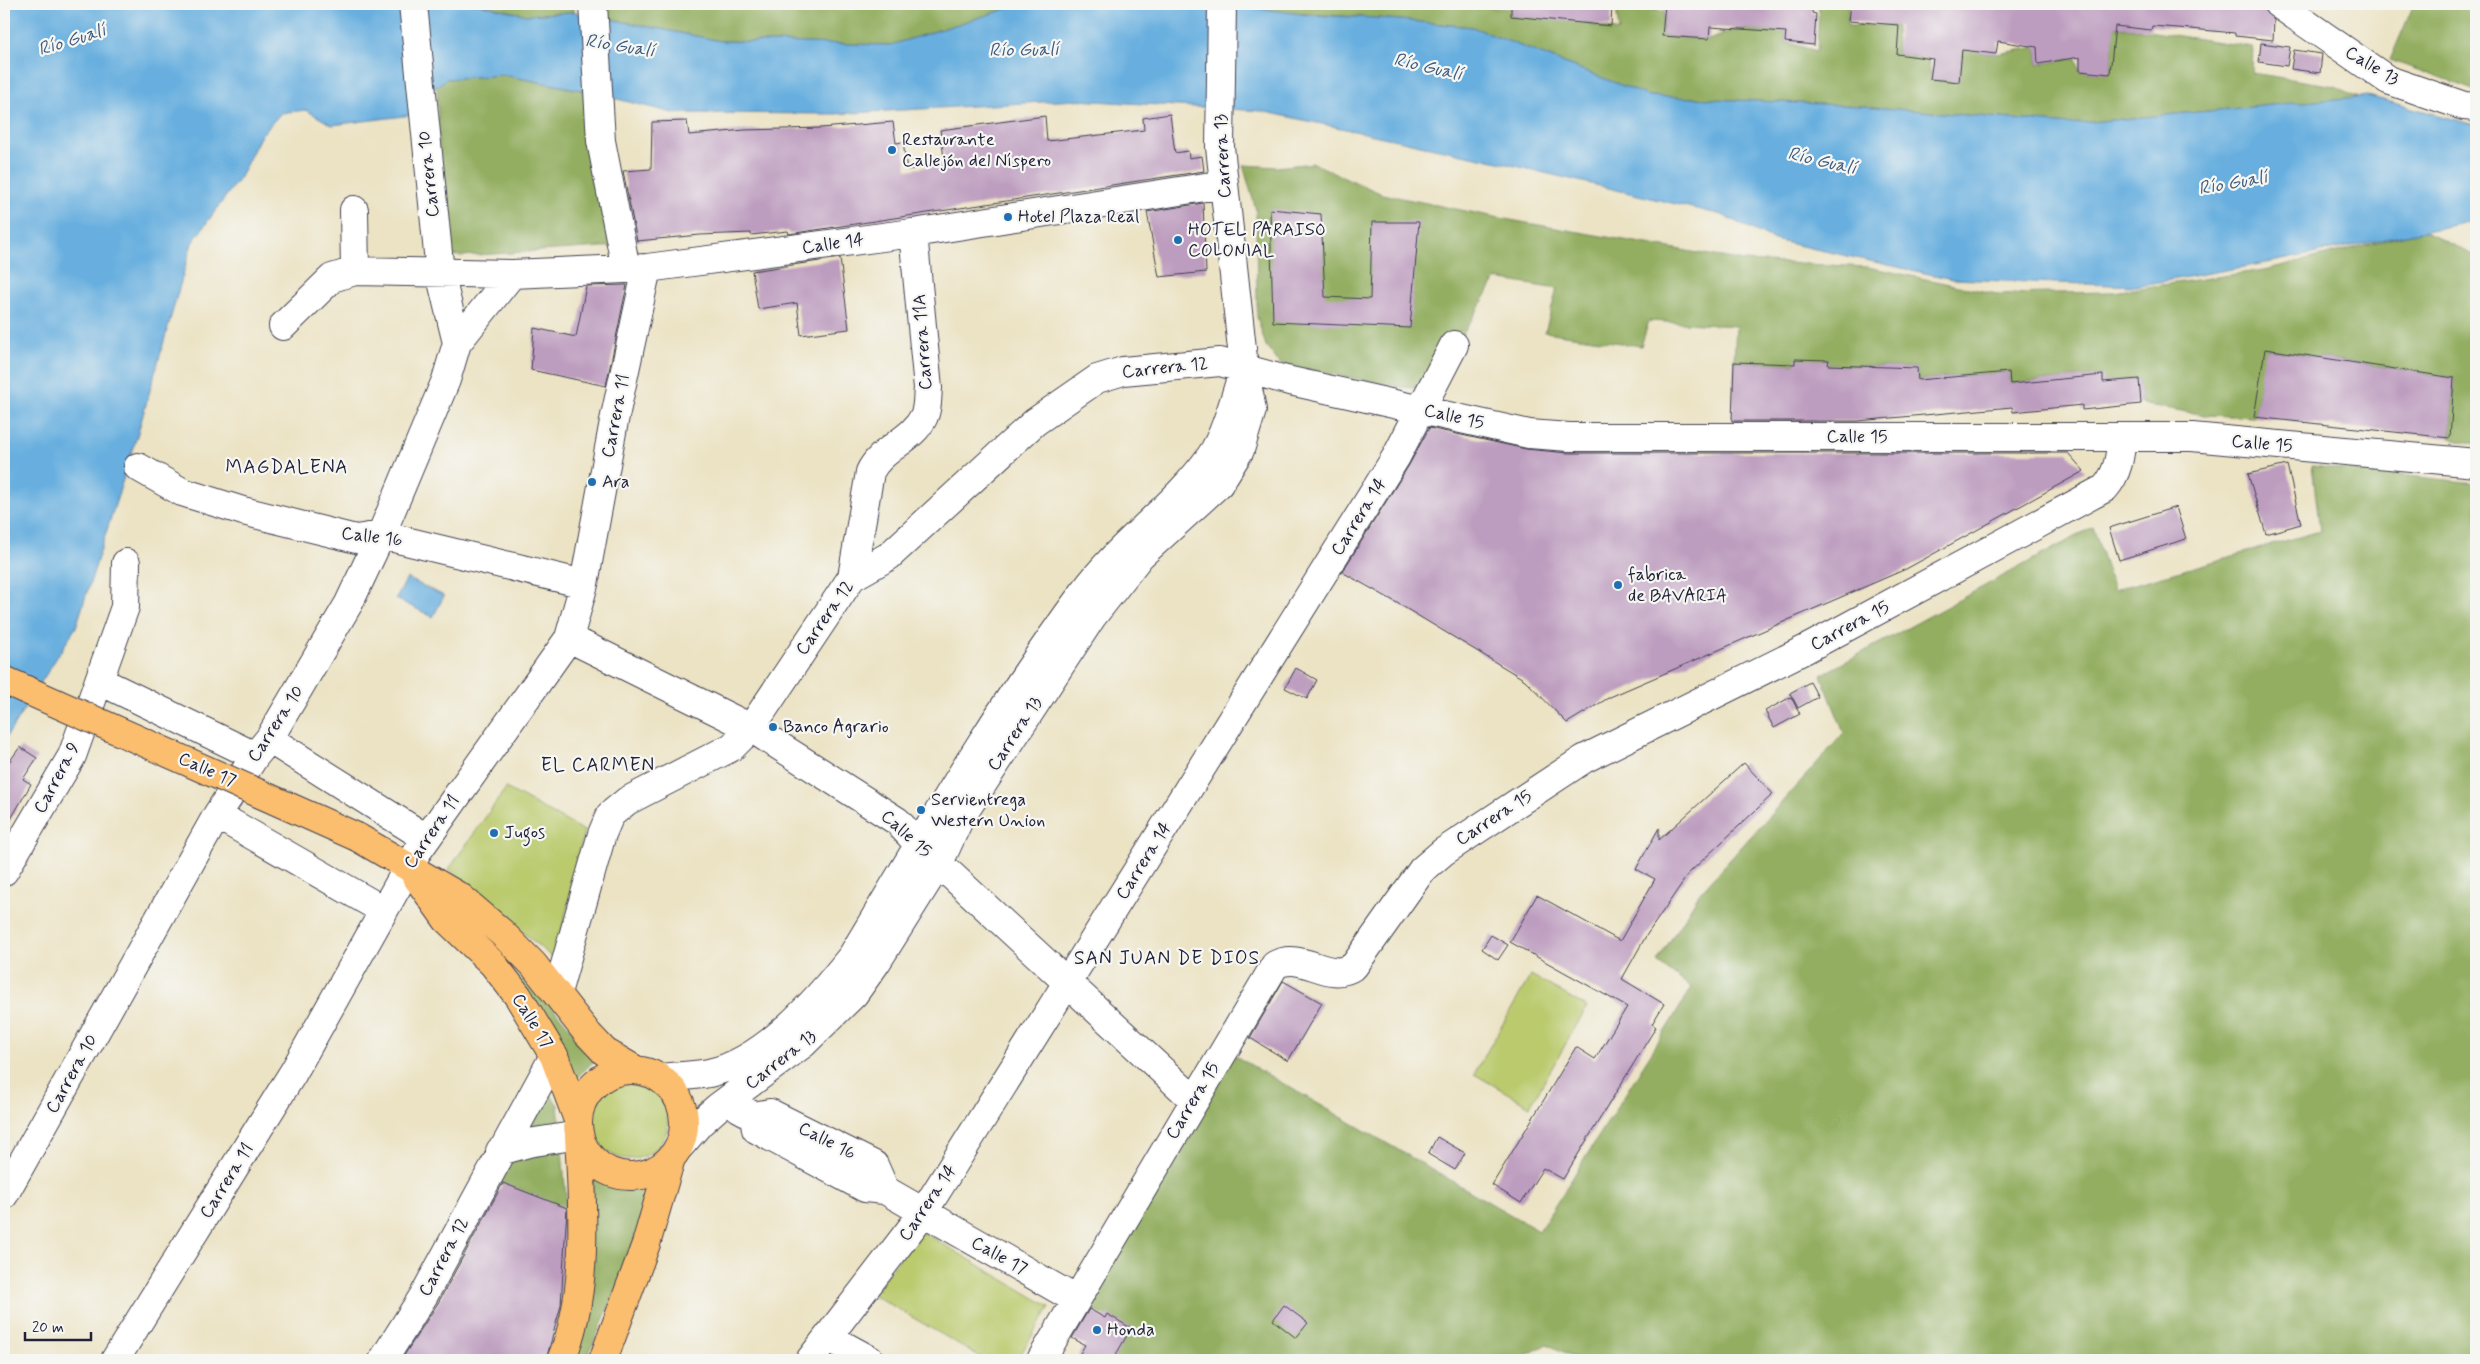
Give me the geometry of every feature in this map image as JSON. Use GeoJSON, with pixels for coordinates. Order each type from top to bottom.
{"type":"FeatureCollection","features":[{"type":"Feature","properties":{"kind":"highway","name":"Calle 17"},"geometry":{"type":"LineString","coordinates":[[4,680],[357,837],[460,897],[502,933],[557,993],[588,1034],[606,1052],[648,1074]]}},
{"type":"Feature","properties":{"kind":"highway","name":"Calle 17"},"geometry":{"type":"LineString","coordinates":[[408,866],[447,920],[493,964],[518,996],[554,1056],[579,1130]]}},
{"type":"Feature","properties":{"kind":"highway"},"geometry":{"type":"LineString","coordinates":[[561,1360],[576,1312],[582,1245],[579,1130],[581,1103],[590,1089],[603,1077],[619,1071],[648,1074],[672,1088],[680,1102],[684,1116],[684,1132],[675,1152],[656,1170],[638,1175],[619,1174],[602,1167],[588,1154],[579,1130]]}},
{"type":"Feature","properties":{"kind":"highway","name":"Carrera 13"},"geometry":{"type":"LineString","coordinates":[[602,1360],[646,1244],[675,1152]]}},
{"type":"Feature","properties":{"kind":"street","name":"Carrera 10"},"geometry":{"type":"LineString","coordinates":[[413,4],[440,273],[457,343]]}},
{"type":"Feature","properties":{"kind":"street","name":"Carrera 11"},"geometry":{"type":"LineString","coordinates":[[115,1360],[293,1074],[408,866],[569,638],[584,584],[614,422],[636,269],[601,141],[593,4]]}},
{"type":"Feature","properties":{"kind":"street","name":"Carrera 13"},"geometry":{"type":"LineString","coordinates":[[675,1152],[700,1123],[803,1044],[854,994],[876,963],[939,863],[959,820],[1092,617],[1140,556],[1219,484],[1240,450],[1252,410],[1244,367],[1220,147],[1222,4]]}},
{"type":"Feature","properties":{"kind":"street","name":"Calle 13"},"geometry":{"type":"LineString","coordinates":[[2278,4],[2388,80],[2464,106],[2476,107]]}},
{"type":"Feature","properties":{"kind":"street","name":"Calle 14"},"geometry":{"type":"LineString","coordinates":[[283,326],[332,278],[355,271],[512,274],[636,269],[913,233],[1224,184]]}},
{"type":"Feature","properties":{"kind":"street"},"geometry":{"type":"LineString","coordinates":[[354,210],[355,271]]}},
{"type":"Feature","properties":{"kind":"street","name":"Carrera 11A"},"geometry":{"type":"LineString","coordinates":[[852,577],[873,464],[919,425],[926,406],[928,388],[913,233]]}},
{"type":"Feature","properties":{"kind":"street","name":"Carrera 10"},"geometry":{"type":"LineString","coordinates":[[4,1195],[217,815],[262,748],[349,603],[381,534],[446,380],[457,343],[512,274]]}},
{"type":"Feature","properties":{"kind":"street","name":"Carrera 14"},"geometry":{"type":"LineString","coordinates":[[810,1360],[924,1213],[1396,457],[1454,345]]}},
{"type":"Feature","properties":{"kind":"street","name":"Carrera 12"},"geometry":{"type":"LineString","coordinates":[[557,993],[602,834],[610,815],[627,800],[732,747],[751,728],[852,577],[889,556],[1035,422],[1097,379],[1123,371],[1220,362],[1244,367]]}},
{"type":"Feature","properties":{"kind":"street","name":"Carrera 13"},"geometry":{"type":"LineString","coordinates":[[648,1074],[710,1073],[734,1064],[760,1049],[826,990],[852,956],[1007,702],[1085,591],[1118,551],[1183,491],[1212,455],[1229,413],[1244,367]]}},
{"type":"Feature","properties":{"kind":"street","name":"Calle 15"},"geometry":{"type":"LineString","coordinates":[[1244,367],[1286,380],[1530,434],[1569,438],[2192,437],[2476,463]]}},
{"type":"Feature","properties":{"kind":"street","name":"Carrera 15"},"geometry":{"type":"LineString","coordinates":[[1041,1360],[1075,1299],[1275,965],[1289,959],[1340,972],[1349,970],[1370,945],[1422,870],[1467,836],[1584,759],[1815,644],[2105,488],[2114,478],[2119,464],[2122,437]]}},
{"type":"Feature","properties":{"kind":"street","name":"Calle 16"},"geometry":{"type":"LineString","coordinates":[[138,467],[182,492],[242,511],[356,539],[381,534],[584,584]]}},
{"type":"Feature","properties":{"kind":"street","name":"Carrera 9"},"geometry":{"type":"LineString","coordinates":[[4,871],[72,756],[125,607],[126,563]]}},
{"type":"Feature","properties":{"kind":"street","name":"Calle 15"},"geometry":{"type":"LineString","coordinates":[[569,638],[751,728],[898,821],[919,845],[1194,1100]]}},
{"type":"Feature","properties":{"kind":"street"},"geometry":{"type":"LineString","coordinates":[[100,681],[262,748],[426,838]]}},
{"type":"Feature","properties":{"kind":"street"},"geometry":{"type":"LineString","coordinates":[[217,815],[383,910]]}},
{"type":"Feature","properties":{"kind":"street","name":"Carrera 12"},"geometry":{"type":"LineString","coordinates":[[383,1360],[424,1295],[500,1151],[554,1056]]}},
{"type":"Feature","properties":{"kind":"street","name":"Calle 16"},"geometry":{"type":"LineString","coordinates":[[726,1102],[754,1116],[770,1113],[874,1165],[885,1190],[924,1213]]}},
{"type":"Feature","properties":{"kind":"street"},"geometry":{"type":"LineString","coordinates":[[500,1151],[579,1130]]}},
{"type":"Feature","properties":{"kind":"street","name":"Calle 17"},"geometry":{"type":"LineString","coordinates":[[924,1213],[1075,1299]]}},
{"type":"Feature","properties":{"kind":"street"},"geometry":{"type":"LineString","coordinates":[[828,1337],[870,1360]]}},
{"type":"Feature","properties":{"kind":"green space"},"geometry":{"type":"Polygon","coordinates":[[[478,4],[574,4],[574,12],[527,15],[478,4]]]}},
{"type":"Feature","properties":{"kind":"green space"},"geometry":{"type":"Polygon","coordinates":[[[605,4],[1022,4],[891,45],[721,41],[606,18],[605,4]]]}},
{"type":"Feature","properties":{"kind":"green space"},"geometry":{"type":"Polygon","coordinates":[[[1242,4],[1471,4],[1474,7],[1526,9],[1619,31],[1616,9],[1664,11],[1662,36],[1709,40],[1735,29],[1786,31],[1785,42],[1817,51],[1819,4],[1848,4],[1848,26],[1896,25],[1897,54],[1928,58],[1931,79],[1959,82],[1969,9],[1980,52],[1996,54],[2037,47],[2038,64],[2076,58],[2080,71],[2110,74],[2114,26],[2253,47],[2252,73],[2335,86],[2359,97],[2069,124],[1862,106],[1649,96],[1472,27],[1378,18],[1290,13],[1243,6],[1242,4]]]}},
{"type":"Feature","properties":{"kind":"green space"},"geometry":{"type":"Polygon","coordinates":[[[2414,4],[2476,4],[2476,91],[2390,60],[2414,4]]]}},
{"type":"Feature","properties":{"kind":"green space"},"geometry":{"type":"Polygon","coordinates":[[[503,75],[594,93],[618,246],[462,256],[442,255],[437,86],[446,79],[503,75]]]}},
{"type":"Feature","properties":{"kind":"green space"},"geometry":{"type":"Polygon","coordinates":[[[1313,163],[1382,194],[1510,220],[1744,261],[1868,267],[1997,294],[2113,292],[2264,270],[2423,231],[2476,256],[2476,444],[2450,438],[2454,378],[2266,349],[2254,417],[2205,415],[2141,404],[2139,379],[2103,382],[2102,375],[2010,384],[2009,372],[1918,380],[1917,368],[1828,365],[1828,360],[1795,364],[1734,362],[1736,326],[1649,321],[1641,346],[1545,332],[1557,289],[1496,279],[1430,389],[1400,387],[1280,364],[1266,346],[1257,317],[1256,210],[1243,165],[1277,167],[1313,163]]]}},
{"type":"Feature","properties":{"kind":"green space"},"geometry":{"type":"Polygon","coordinates":[[[2312,466],[2476,483],[2476,1360],[1580,1360],[1547,1344],[1517,1360],[1113,1360],[1131,1328],[1080,1304],[1230,1053],[1539,1231],[1692,988],[1657,962],[1699,894],[1844,733],[1821,675],[2093,527],[2114,590],[2320,531],[2312,466]]]}},
{"type":"Feature","properties":{"kind":"green space"},"geometry":{"type":"Polygon","coordinates":[[[506,788],[584,831],[554,959],[449,869],[506,788]]]}},
{"type":"Feature","properties":{"kind":"green space"},"geometry":{"type":"Polygon","coordinates":[[[446,901],[493,937],[596,1059],[573,1081],[446,901]]]}},
{"type":"Feature","properties":{"kind":"green space"},"geometry":{"type":"Polygon","coordinates":[[[1531,975],[1587,1007],[1530,1106],[1474,1074],[1531,975]]]}},
{"type":"Feature","properties":{"kind":"green space"},"geometry":{"type":"Polygon","coordinates":[[[630,1083],[644,1086],[657,1094],[665,1107],[668,1121],[665,1135],[657,1148],[644,1156],[630,1159],[616,1156],[603,1148],[595,1135],[592,1121],[595,1107],[603,1094],[616,1086],[630,1083]]]}},
{"type":"Feature","properties":{"kind":"green space"},"geometry":{"type":"Polygon","coordinates":[[[550,1094],[558,1105],[567,1209],[499,1182],[550,1094]]]}},
{"type":"Feature","properties":{"kind":"green space"},"geometry":{"type":"Polygon","coordinates":[[[594,1172],[624,1181],[655,1178],[620,1281],[586,1360],[568,1360],[594,1172]]]}},
{"type":"Feature","properties":{"kind":"green space"},"geometry":{"type":"Polygon","coordinates":[[[921,1231],[1050,1307],[1017,1360],[986,1360],[872,1294],[921,1231]]]}},
{"type":"Feature","properties":{"kind":"water","name":"Río Gualí"},"geometry":{"type":"Polygon","coordinates":[[[4,4],[478,4],[527,15],[574,12],[721,41],[891,45],[1022,4],[1226,4],[1309,15],[1378,18],[1472,27],[1649,96],[1862,106],[2069,124],[2368,96],[2476,125],[2476,223],[2470,222],[2272,262],[2136,286],[1952,279],[1774,240],[1722,215],[1490,160],[1261,111],[1077,100],[835,114],[673,113],[577,89],[503,75],[446,79],[437,86],[412,115],[332,125],[306,110],[281,113],[261,135],[240,177],[192,243],[137,436],[76,627],[4,741],[4,4]]]}},
{"type":"Feature","properties":{"kind":"water"},"geometry":{"type":"Polygon","coordinates":[[[407,578],[444,596],[433,617],[396,599],[407,578]]]}},
{"type":"Feature","properties":{"kind":"building"},"geometry":{"type":"Polygon","coordinates":[[[1511,4],[1612,4],[1611,26],[1511,16],[1511,4]]]}},
{"type":"Feature","properties":{"kind":"building"},"geometry":{"type":"Polygon","coordinates":[[[1665,4],[1813,4],[1812,13],[1816,14],[1814,45],[1785,42],[1786,32],[1710,27],[1709,39],[1662,36],[1665,4]]]}},
{"type":"Feature","properties":{"kind":"building"},"geometry":{"type":"Polygon","coordinates":[[[1850,4],[2229,4],[2263,7],[2274,20],[2273,40],[2235,36],[2235,33],[2191,29],[2152,26],[2151,30],[2115,26],[2110,74],[2080,71],[2080,57],[2038,64],[2037,47],[1998,41],[1996,54],[1962,50],[1959,82],[1930,79],[1933,59],[1897,54],[1899,25],[1848,21],[1850,4]]]}},
{"type":"Feature","properties":{"kind":"building"},"geometry":{"type":"Polygon","coordinates":[[[2261,43],[2290,47],[2287,66],[2259,62],[2261,43]]]}},
{"type":"Feature","properties":{"kind":"building"},"geometry":{"type":"Polygon","coordinates":[[[2294,50],[2322,54],[2320,73],[2291,69],[2294,50]]]}},
{"type":"Feature","properties":{"kind":"building"},"geometry":{"type":"Polygon","coordinates":[[[1170,114],[1175,153],[1188,151],[1189,158],[1202,156],[1204,171],[789,234],[788,231],[751,235],[751,233],[700,235],[637,241],[623,171],[651,169],[652,122],[687,121],[689,135],[893,122],[896,143],[903,142],[907,170],[945,164],[940,130],[1045,116],[1047,141],[1144,130],[1143,118],[1170,114]]]}},
{"type":"Feature","properties":{"kind":"building","name":"HOTEL PARAISO COLONIAL"},"geometry":{"type":"Polygon","coordinates":[[[1203,203],[1206,272],[1159,277],[1147,212],[1203,203]]]}},
{"type":"Feature","properties":{"kind":"building"},"geometry":{"type":"Polygon","coordinates":[[[1270,209],[1321,214],[1325,297],[1370,299],[1372,222],[1419,222],[1410,328],[1273,322],[1270,209]]]}},
{"type":"Feature","properties":{"kind":"building"},"geometry":{"type":"Polygon","coordinates":[[[840,258],[849,329],[801,335],[797,303],[758,309],[752,271],[840,258]]]}},
{"type":"Feature","properties":{"kind":"building"},"geometry":{"type":"Polygon","coordinates":[[[627,285],[606,386],[531,370],[534,328],[576,337],[586,286],[627,285]]]}},
{"type":"Feature","properties":{"kind":"building"},"geometry":{"type":"Polygon","coordinates":[[[2265,349],[2454,378],[2450,438],[2254,417],[2265,349]]]}},
{"type":"Feature","properties":{"kind":"building"},"geometry":{"type":"Polygon","coordinates":[[[1795,359],[1829,360],[1828,365],[1917,368],[1918,380],[2009,372],[2010,384],[2103,375],[2103,382],[2139,379],[2141,404],[2082,410],[2082,405],[2013,412],[2012,407],[1858,421],[1732,421],[1734,362],[1795,364],[1795,359]]]}},
{"type":"Feature","properties":{"kind":"building","name":"fabrica de BAVARIA"},"geometry":{"type":"Polygon","coordinates":[[[1429,428],[1526,449],[1568,453],[2068,453],[2084,471],[1906,569],[1610,697],[1567,723],[1525,680],[1342,572],[1409,465],[1429,428]]]}},
{"type":"Feature","properties":{"kind":"building"},"geometry":{"type":"Polygon","coordinates":[[[2287,465],[2301,524],[2266,534],[2248,474],[2287,465]]]}},
{"type":"Feature","properties":{"kind":"building"},"geometry":{"type":"Polygon","coordinates":[[[2176,507],[2186,539],[2119,560],[2109,528],[2176,507]]]}},
{"type":"Feature","properties":{"kind":"building"},"geometry":{"type":"Polygon","coordinates":[[[1296,668],[1317,680],[1307,699],[1285,688],[1296,668]]]}},
{"type":"Feature","properties":{"kind":"building"},"geometry":{"type":"Polygon","coordinates":[[[1810,682],[1818,697],[1798,708],[1790,693],[1810,682]]]}},
{"type":"Feature","properties":{"kind":"building"},"geometry":{"type":"Polygon","coordinates":[[[1791,697],[1800,714],[1774,728],[1765,711],[1791,697]]]}},
{"type":"Feature","properties":{"kind":"building"},"geometry":{"type":"Polygon","coordinates":[[[20,747],[37,758],[23,779],[31,784],[4,831],[4,769],[20,747]]]}},
{"type":"Feature","properties":{"kind":"building"},"geometry":{"type":"Polygon","coordinates":[[[1744,763],[1773,794],[1689,873],[1646,936],[1622,979],[1664,1004],[1652,1024],[1656,1027],[1563,1179],[1543,1168],[1521,1203],[1492,1185],[1576,1047],[1595,1059],[1627,1007],[1510,942],[1537,895],[1620,941],[1655,879],[1636,869],[1659,828],[1659,840],[1744,763]]]}},
{"type":"Feature","properties":{"kind":"building"},"geometry":{"type":"Polygon","coordinates":[[[1491,935],[1508,945],[1498,960],[1482,949],[1491,935]]]}},
{"type":"Feature","properties":{"kind":"building"},"geometry":{"type":"Polygon","coordinates":[[[1283,981],[1322,1003],[1288,1061],[1250,1038],[1283,981]]]}},
{"type":"Feature","properties":{"kind":"building"},"geometry":{"type":"Polygon","coordinates":[[[1437,1137],[1465,1153],[1455,1170],[1428,1154],[1437,1137]]]}},
{"type":"Feature","properties":{"kind":"building"},"geometry":{"type":"Polygon","coordinates":[[[503,1183],[567,1208],[561,1305],[546,1360],[401,1360],[438,1303],[503,1183]]]}},
{"type":"Feature","properties":{"kind":"building"},"geometry":{"type":"Polygon","coordinates":[[[1284,1305],[1308,1323],[1296,1338],[1273,1320],[1284,1305]]]}},
{"type":"Feature","properties":{"kind":"building","name":"Honda"},"geometry":{"type":"Polygon","coordinates":[[[1089,1309],[1105,1318],[1107,1314],[1131,1328],[1113,1360],[1076,1360],[1085,1345],[1072,1338],[1089,1309]]]}},
{"type":"Feature","properties":{"kind":"place","name":"Restaurante Callejón del Níspero"},"geometry":{"type":"Point","coordinates":[892,150]}},
{"type":"Feature","properties":{"kind":"place","name":"Hotel Plaza Real"},"geometry":{"type":"Point","coordinates":[1008,217]}},
{"type":"Feature","properties":{"kind":"place","name":"HOTEL PARAISO COLONIAL"},"geometry":{"type":"Point","coordinates":[1178,240]}},
{"type":"Feature","properties":{"kind":"place","name":"Ara"},"geometry":{"type":"Point","coordinates":[592,482]}},
{"type":"Feature","properties":{"kind":"place","name":"fabrica de BAVARIA"},"geometry":{"type":"Point","coordinates":[1618,585]}},
{"type":"Feature","properties":{"kind":"place","name":"Banco Agrario"},"geometry":{"type":"Point","coordinates":[773,727]}},
{"type":"Feature","properties":{"kind":"place","name":"Servientrega Western Union"},"geometry":{"type":"Point","coordinates":[921,810]}},
{"type":"Feature","properties":{"kind":"place","name":"Jugos"},"geometry":{"type":"Point","coordinates":[494,833]}},
{"type":"Feature","properties":{"kind":"place","name":"Honda"},"geometry":{"type":"Point","coordinates":[1097,1330]}},
{"type":"Feature","properties":{"kind":"district","name":"MAGDALENA"},"geometry":{"type":"Point","coordinates":[287,467]}},
{"type":"Feature","properties":{"kind":"district","name":"EL CARMEN"},"geometry":{"type":"Point","coordinates":[598,765]}},
{"type":"Feature","properties":{"kind":"district","name":"SAN JUAN DE DIOS"},"geometry":{"type":"Point","coordinates":[1167,958]}}]}
